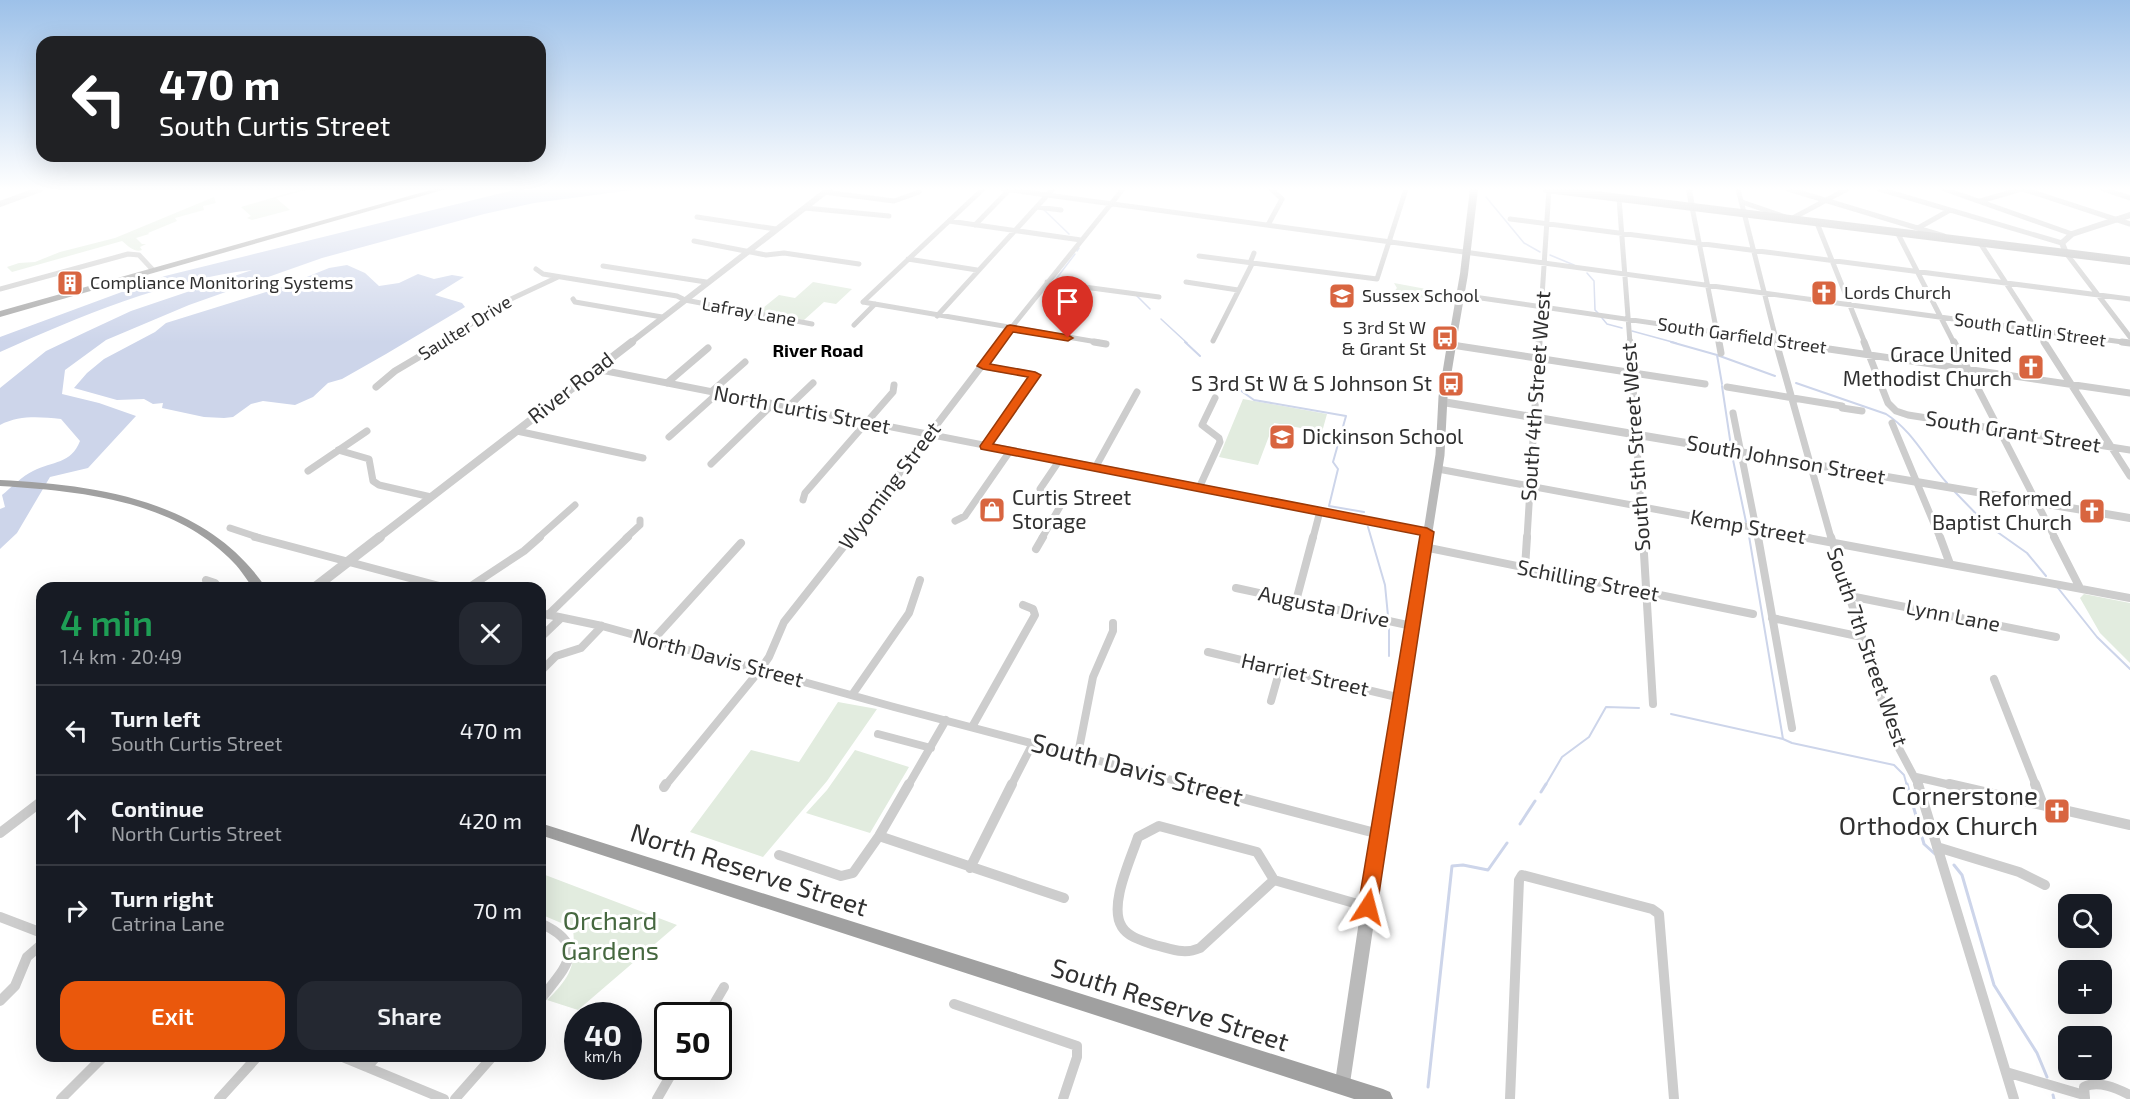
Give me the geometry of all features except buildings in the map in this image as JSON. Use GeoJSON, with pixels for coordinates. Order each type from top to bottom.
{"type":"FeatureCollection","features":[{"type":"Feature","properties":{"kind":"highway"},"geometry":{"type":"LineString","coordinates":[[0,483],[64,488],[100,494],[148,507],[190,525],[235,556],[256,582]]}},
{"type":"Feature","properties":{"kind":"highway","name":"North Reserve Street"},"geometry":{"type":"LineString","coordinates":[[546,831],[942,958]]}},
{"type":"Feature","properties":{"kind":"highway","name":"South Reserve Street"},"geometry":{"type":"LineString","coordinates":[[942,958],[1341,1092],[1383,1099]]}},
{"type":"Feature","properties":{"kind":"main road"},"geometry":{"type":"LineString","coordinates":[[0,314],[259,240]]}},
{"type":"Feature","properties":{"kind":"main road"},"geometry":{"type":"LineString","coordinates":[[1341,1092],[1379,834],[1443,436],[1443,402],[1469,240]]}},
{"type":"Feature","properties":{"kind":"main road"},"geometry":{"type":"LineString","coordinates":[[1965,240],[2130,262]]}},
{"type":"Feature","properties":{"kind":"street","name":"River Road"},"geometry":{"type":"LineString","coordinates":[[322,582],[761,240]]}},
{"type":"Feature","properties":{"kind":"street"},"geometry":{"type":"LineString","coordinates":[[929,240],[863,302],[1106,344]]}},
{"type":"Feature","properties":{"kind":"street"},"geometry":{"type":"LineString","coordinates":[[937,316],[1006,240]]}},
{"type":"Feature","properties":{"kind":"street","name":"Wyoming Street"},"geometry":{"type":"LineString","coordinates":[[664,787],[760,670],[773,649],[781,626],[1010,328],[1081,240]]}},
{"type":"Feature","properties":{"kind":"street","name":"South Catlin Street"},"geometry":{"type":"LineString","coordinates":[[1383,240],[2130,343]]}},
{"type":"Feature","properties":{"kind":"street","name":"South 4th Street West"},"geometry":{"type":"LineString","coordinates":[[1525,568],[1545,240]]}},
{"type":"Feature","properties":{"kind":"street","name":"South 5th Street West"},"geometry":{"type":"LineString","coordinates":[[1622,240],[1637,435],[1653,704]]}},
{"type":"Feature","properties":{"kind":"street"},"geometry":{"type":"LineString","coordinates":[[1679,240],[2130,299]]}},
{"type":"Feature","properties":{"kind":"street","name":"South 7th Street West"},"geometry":{"type":"LineString","coordinates":[[1750,240],[1832,542],[1893,737],[1916,777],[2014,1099]]}},
{"type":"Feature","properties":{"kind":"street"},"geometry":{"type":"LineString","coordinates":[[1825,240],[1870,356]]}},
{"type":"Feature","properties":{"kind":"street"},"geometry":{"type":"LineString","coordinates":[[1901,240],[2080,588]]}},
{"type":"Feature","properties":{"kind":"street"},"geometry":{"type":"LineString","coordinates":[[2053,240],[2062,243]]}},
{"type":"Feature","properties":{"kind":"street"},"geometry":{"type":"LineString","coordinates":[[2062,243],[2065,240]]}},
{"type":"Feature","properties":{"kind":"street"},"geometry":{"type":"LineString","coordinates":[[1199,256],[1377,279],[1388,241]]}},
{"type":"Feature","properties":{"kind":"street"},"geometry":{"type":"LineString","coordinates":[[694,242],[766,255],[784,253],[858,264]]}},
{"type":"Feature","properties":{"kind":"street"},"geometry":{"type":"LineString","coordinates":[[1700,243],[1720,353]]}},
{"type":"Feature","properties":{"kind":"street"},"geometry":{"type":"LineString","coordinates":[[1980,243],[2130,476]]}},
{"type":"Feature","properties":{"kind":"street"},"geometry":{"type":"LineString","coordinates":[[2062,243],[2066,253],[2130,337]]}},
{"type":"Feature","properties":{"kind":"street"},"geometry":{"type":"LineString","coordinates":[[0,289],[128,254],[139,255],[153,270]]}},
{"type":"Feature","properties":{"kind":"street"},"geometry":{"type":"LineString","coordinates":[[1213,341],[1254,254]]}},
{"type":"Feature","properties":{"kind":"street"},"geometry":{"type":"LineString","coordinates":[[908,259],[977,270]]}},
{"type":"Feature","properties":{"kind":"street"},"geometry":{"type":"LineString","coordinates":[[603,266],[706,282]]}},
{"type":"Feature","properties":{"kind":"street","name":"Lafray Lane"},"geometry":{"type":"LineString","coordinates":[[536,270],[558,277],[676,296],[685,300],[812,324]]}},
{"type":"Feature","properties":{"kind":"street","name":"Saulter Drive"},"geometry":{"type":"LineString","coordinates":[[376,387],[395,371],[511,299],[558,277]]}},
{"type":"Feature","properties":{"kind":"street"},"geometry":{"type":"LineString","coordinates":[[1047,282],[1159,297]]}},
{"type":"Feature","properties":{"kind":"street"},"geometry":{"type":"LineString","coordinates":[[1186,282],[1238,290]]}},
{"type":"Feature","properties":{"kind":"street","name":"South Garfield Street"},"geometry":{"type":"LineString","coordinates":[[1461,295],[2130,393]]}},
{"type":"Feature","properties":{"kind":"street"},"geometry":{"type":"LineString","coordinates":[[573,299],[575,302],[662,317]]}},
{"type":"Feature","properties":{"kind":"street"},"geometry":{"type":"LineString","coordinates":[[854,325],[875,304]]}},
{"type":"Feature","properties":{"kind":"street"},"geometry":{"type":"LineString","coordinates":[[1452,345],[1705,384]]}},
{"type":"Feature","properties":{"kind":"street"},"geometry":{"type":"LineString","coordinates":[[667,383],[708,348]]}},
{"type":"Feature","properties":{"kind":"street","name":"South Grant Street"},"geometry":{"type":"LineString","coordinates":[[1870,356],[1888,403],[1896,411],[1908,415],[2130,450]]}},
{"type":"Feature","properties":{"kind":"street"},"geometry":{"type":"LineString","coordinates":[[669,437],[745,362]]}},
{"type":"Feature","properties":{"kind":"street"},"geometry":{"type":"LineString","coordinates":[[983,366],[1035,375],[986,446]]}},
{"type":"Feature","properties":{"kind":"street","name":"North Curtis Street"},"geometry":{"type":"LineString","coordinates":[[596,369],[1427,532]]}},
{"type":"Feature","properties":{"kind":"street"},"geometry":{"type":"LineString","coordinates":[[788,407],[813,383]]}},
{"type":"Feature","properties":{"kind":"street"},"geometry":{"type":"LineString","coordinates":[[803,500],[805,493],[893,392],[894,385]]}},
{"type":"Feature","properties":{"kind":"street"},"geometry":{"type":"LineString","coordinates":[[1727,387],[1862,411]]}},
{"type":"Feature","properties":{"kind":"street"},"geometry":{"type":"LineString","coordinates":[[1095,468],[1137,392]]}},
{"type":"Feature","properties":{"kind":"street"},"geometry":{"type":"LineString","coordinates":[[1199,488],[1220,442],[1219,438],[1202,425],[1215,398]]}},
{"type":"Feature","properties":{"kind":"street","name":"South Johnson Street"},"geometry":{"type":"LineString","coordinates":[[1443,402],[2130,518]]}},
{"type":"Feature","properties":{"kind":"street"},"geometry":{"type":"LineString","coordinates":[[711,464],[772,404]]}},
{"type":"Feature","properties":{"kind":"street"},"geometry":{"type":"LineString","coordinates":[[1733,413],[1792,728]]}},
{"type":"Feature","properties":{"kind":"street"},"geometry":{"type":"LineString","coordinates":[[1892,423],[1950,564]]}},
{"type":"Feature","properties":{"kind":"street"},"geometry":{"type":"LineString","coordinates":[[308,471],[367,431]]}},
{"type":"Feature","properties":{"kind":"street"},"geometry":{"type":"LineString","coordinates":[[517,431],[643,458]]}},
{"type":"Feature","properties":{"kind":"street"},"geometry":{"type":"LineString","coordinates":[[338,450],[369,459],[375,483],[431,497]]}},
{"type":"Feature","properties":{"kind":"street"},"geometry":{"type":"LineString","coordinates":[[955,520],[965,516],[1010,451]]}},
{"type":"Feature","properties":{"kind":"street"},"geometry":{"type":"LineString","coordinates":[[1036,549],[1062,503],[1061,499],[1042,493],[1040,489],[1059,461]]}},
{"type":"Feature","properties":{"kind":"street","name":"Kemp Street"},"geometry":{"type":"LineString","coordinates":[[1438,469],[2130,598]]}},
{"type":"Feature","properties":{"kind":"street"},"geometry":{"type":"LineString","coordinates":[[477,582],[524,551],[575,505]]}},
{"type":"Feature","properties":{"kind":"street"},"geometry":{"type":"LineString","coordinates":[[1296,601],[1320,512]]}},
{"type":"Feature","properties":{"kind":"street"},"geometry":{"type":"LineString","coordinates":[[546,612],[640,525],[639,520]]}},
{"type":"Feature","properties":{"kind":"street"},"geometry":{"type":"LineString","coordinates":[[230,528],[264,540],[425,582]]}},
{"type":"Feature","properties":{"kind":"street"},"geometry":{"type":"LineString","coordinates":[[653,640],[741,543]]}},
{"type":"Feature","properties":{"kind":"street","name":"Schilling Street"},"geometry":{"type":"LineString","coordinates":[[1424,547],[1753,614]]}},
{"type":"Feature","properties":{"kind":"street"},"geometry":{"type":"LineString","coordinates":[[207,580],[212,582]]}},
{"type":"Feature","properties":{"kind":"street"},"geometry":{"type":"LineString","coordinates":[[852,695],[909,613],[920,580]]}},
{"type":"Feature","properties":{"kind":"street","name":"Augusta Drive"},"geometry":{"type":"LineString","coordinates":[[1236,588],[1412,626]]}},
{"type":"Feature","properties":{"kind":"street","name":"Lynn Lane"},"geometry":{"type":"LineString","coordinates":[[1850,596],[2056,637]]}},
{"type":"Feature","properties":{"kind":"street"},"geometry":{"type":"LineString","coordinates":[[972,727],[1035,615],[1033,609],[1023,605]]}},
{"type":"Feature","properties":{"kind":"street","name":"North Davis Street"},"geometry":{"type":"LineString","coordinates":[[546,614],[602,626],[894,707]]}},
{"type":"Feature","properties":{"kind":"street"},"geometry":{"type":"LineString","coordinates":[[546,632],[561,618]]}},
{"type":"Feature","properties":{"kind":"street"},"geometry":{"type":"LineString","coordinates":[[1772,618],[1862,637]]}},
{"type":"Feature","properties":{"kind":"street"},"geometry":{"type":"LineString","coordinates":[[1078,754],[1093,677],[1113,631],[1113,623]]}},
{"type":"Feature","properties":{"kind":"street"},"geometry":{"type":"LineString","coordinates":[[546,666],[556,656],[581,648],[602,626]]}},
{"type":"Feature","properties":{"kind":"street","name":"Harriet Street"},"geometry":{"type":"LineString","coordinates":[[1208,652],[1401,698]]}},
{"type":"Feature","properties":{"kind":"street"},"geometry":{"type":"LineString","coordinates":[[1271,701],[1280,669]]}},
{"type":"Feature","properties":{"kind":"street"},"geometry":{"type":"LineString","coordinates":[[1995,679],[2043,805]]}},
{"type":"Feature","properties":{"kind":"street","name":"South Davis Street"},"geometry":{"type":"LineString","coordinates":[[894,707],[1379,834]]}},
{"type":"Feature","properties":{"kind":"street"},"geometry":{"type":"LineString","coordinates":[[779,855],[841,876],[853,873],[879,836],[946,720]]}},
{"type":"Feature","properties":{"kind":"street"},"geometry":{"type":"LineString","coordinates":[[878,734],[931,748]]}},
{"type":"Feature","properties":{"kind":"street"},"geometry":{"type":"LineString","coordinates":[[970,868],[1033,743]]}},
{"type":"Feature","properties":{"kind":"street"},"geometry":{"type":"LineString","coordinates":[[1916,777],[2130,825]]}},
{"type":"Feature","properties":{"kind":"street"},"geometry":{"type":"LineString","coordinates":[[0,833],[36,806]]}},
{"type":"Feature","properties":{"kind":"street"},"geometry":{"type":"LineString","coordinates":[[1274,880],[1200,948],[1188,953],[1130,935],[1119,924],[1116,909],[1138,837],[1159,826],[1257,852],[1274,880],[1368,907]]}},
{"type":"Feature","properties":{"kind":"street"},"geometry":{"type":"LineString","coordinates":[[879,836],[1065,898]]}},
{"type":"Feature","properties":{"kind":"street"},"geometry":{"type":"LineString","coordinates":[[1937,847],[2019,872],[2045,885]]}},
{"type":"Feature","properties":{"kind":"street"},"geometry":{"type":"LineString","coordinates":[[1510,1099],[1519,880],[1522,875],[1652,909],[1659,914],[1674,1099]]}},
{"type":"Feature","properties":{"kind":"street"},"geometry":{"type":"LineString","coordinates":[[0,918],[36,931]]}},
{"type":"Feature","properties":{"kind":"street"},"geometry":{"type":"LineString","coordinates":[[546,926],[566,936],[570,954],[546,992]]}},
{"type":"Feature","properties":{"kind":"street"},"geometry":{"type":"LineString","coordinates":[[0,1001],[15,986],[27,957],[36,949]]}},
{"type":"Feature","properties":{"kind":"street"},"geometry":{"type":"LineString","coordinates":[[715,1002],[724,987]]}},
{"type":"Feature","properties":{"kind":"street"},"geometry":{"type":"LineString","coordinates":[[954,1005],[1077,1046],[1077,1057],[1063,1099]]}},
{"type":"Feature","properties":{"kind":"street"},"geometry":{"type":"LineString","coordinates":[[61,1099],[98,1062]]}},
{"type":"Feature","properties":{"kind":"street"},"geometry":{"type":"LineString","coordinates":[[219,1099],[253,1062]]}},
{"type":"Feature","properties":{"kind":"street"},"geometry":{"type":"LineString","coordinates":[[355,1062],[444,1099]]}},
{"type":"Feature","properties":{"kind":"street"},"geometry":{"type":"LineString","coordinates":[[368,1067],[372,1062]]}},
{"type":"Feature","properties":{"kind":"street"},"geometry":{"type":"LineString","coordinates":[[455,1099],[487,1062]]}},
{"type":"Feature","properties":{"kind":"street"},"geometry":{"type":"LineString","coordinates":[[2006,1072],[2085,1097],[2084,1087],[2092,1083],[2118,1089],[2130,1095]]}},
{"type":"Feature","properties":{"kind":"street"},"geometry":{"type":"LineString","coordinates":[[657,1099],[668,1080]]}},
{"type":"Feature","properties":{"kind":"green space"},"geometry":{"type":"Polygon","coordinates":[[[106,240],[138,240],[146,244],[140,247],[142,250],[139,251],[122,241],[12,272],[7,267],[19,263],[35,262],[60,252],[106,240]]]}},
{"type":"Feature","properties":{"kind":"green space"},"geometry":{"type":"Polygon","coordinates":[[[813,282],[852,289],[836,304],[824,302],[804,320],[758,312],[779,295],[795,298],[813,282]]]}},
{"type":"Feature","properties":{"kind":"green space"},"geometry":{"type":"Polygon","coordinates":[[[1394,283],[1437,291],[1437,294],[1426,293],[1425,298],[1393,293],[1397,288],[1394,283]]]}},
{"type":"Feature","properties":{"kind":"green space"},"geometry":{"type":"Polygon","coordinates":[[[1243,399],[1327,414],[1322,432],[1274,423],[1258,465],[1219,457],[1243,399]]]}},
{"type":"Feature","properties":{"kind":"green space"},"geometry":{"type":"Polygon","coordinates":[[[2084,594],[2130,603],[2130,663],[2100,633],[2080,598],[2084,594]]]}},
{"type":"Feature","properties":{"kind":"green space"},"geometry":{"type":"Polygon","coordinates":[[[838,702],[877,709],[827,781],[763,857],[690,832],[751,750],[799,762],[838,702]]]}},
{"type":"Feature","properties":{"kind":"green space"},"geometry":{"type":"Polygon","coordinates":[[[855,750],[909,767],[870,833],[806,813],[827,790],[855,750]]]}},
{"type":"Feature","properties":{"kind":"green space","name":"Orchard Gardens"},"geometry":{"type":"Polygon","coordinates":[[[546,875],[677,925],[587,1002],[564,1002],[564,1005],[547,1000],[571,968],[573,928],[546,917],[546,875]]]}},
{"type":"Feature","properties":{"kind":"water"},"geometry":{"type":"Polygon","coordinates":[[[310,240],[387,240],[322,258],[189,305],[106,340],[65,370],[62,394],[99,403],[136,416],[88,468],[50,477],[17,533],[0,549],[0,509],[5,507],[2,495],[29,473],[61,461],[72,454],[80,441],[61,419],[22,418],[0,425],[0,388],[46,351],[88,331],[131,311],[252,270],[188,282],[124,301],[0,352],[0,337],[165,276],[310,240]]]}},
{"type":"Feature","properties":{"kind":"water"},"geometry":{"type":"Polygon","coordinates":[[[347,265],[365,273],[379,286],[399,283],[418,274],[434,279],[452,275],[464,277],[435,295],[462,303],[465,307],[342,379],[328,383],[313,397],[295,405],[263,401],[251,404],[233,417],[204,417],[162,408],[163,403],[153,404],[144,399],[117,400],[74,388],[104,359],[155,332],[166,323],[282,287],[329,268],[347,265]]]}},
{"type":"Feature","properties":{"kind":"waterway"},"geometry":{"type":"LineString","coordinates":[[1522,240],[1540,252]]}},
{"type":"Feature","properties":{"kind":"waterway"},"geometry":{"type":"LineString","coordinates":[[1056,279],[1075,254]]}},
{"type":"Feature","properties":{"kind":"waterway"},"geometry":{"type":"LineString","coordinates":[[1550,255],[1574,265]]}},
{"type":"Feature","properties":{"kind":"waterway"},"geometry":{"type":"LineString","coordinates":[[1587,273],[1594,281],[1595,310],[1598,313]]}},
{"type":"Feature","properties":{"kind":"waterway"},"geometry":{"type":"LineString","coordinates":[[1137,296],[1150,309]]}},
{"type":"Feature","properties":{"kind":"waterway"},"geometry":{"type":"LineString","coordinates":[[1602,318],[1607,324],[1622,328]]}},
{"type":"Feature","properties":{"kind":"waterway"},"geometry":{"type":"LineString","coordinates":[[1161,319],[1187,343]]}},
{"type":"Feature","properties":{"kind":"waterway"},"geometry":{"type":"LineString","coordinates":[[1632,331],[1676,343]]}},
{"type":"Feature","properties":{"kind":"waterway"},"geometry":{"type":"LineString","coordinates":[[1185,342],[1200,356]]}},
{"type":"Feature","properties":{"kind":"waterway"},"geometry":{"type":"LineString","coordinates":[[1671,342],[1717,355]]}},
{"type":"Feature","properties":{"kind":"waterway"},"geometry":{"type":"LineString","coordinates":[[1717,355],[1775,376]]}},
{"type":"Feature","properties":{"kind":"waterway"},"geometry":{"type":"LineString","coordinates":[[1717,355],[1722,384]]}},
{"type":"Feature","properties":{"kind":"waterway"},"geometry":{"type":"LineString","coordinates":[[1796,383],[1886,414],[1912,437],[1947,483]]}},
{"type":"Feature","properties":{"kind":"waterway"},"geometry":{"type":"LineString","coordinates":[[1722,386],[1731,446]]}},
{"type":"Feature","properties":{"kind":"waterway"},"geometry":{"type":"LineString","coordinates":[[1237,388],[1254,400],[1346,416],[1333,462],[1338,469],[1329,506],[1364,512]]}},
{"type":"Feature","properties":{"kind":"waterway"},"geometry":{"type":"LineString","coordinates":[[1732,455],[1746,522]]}},
{"type":"Feature","properties":{"kind":"waterway"},"geometry":{"type":"LineString","coordinates":[[1955,492],[1986,524],[2027,553],[2046,576]]}},
{"type":"Feature","properties":{"kind":"waterway"},"geometry":{"type":"LineString","coordinates":[[1368,527],[1385,585],[1388,616]]}},
{"type":"Feature","properties":{"kind":"waterway"},"geometry":{"type":"LineString","coordinates":[[1748,530],[1783,739]]}},
{"type":"Feature","properties":{"kind":"waterway"},"geometry":{"type":"LineString","coordinates":[[2058,588],[2097,637],[2130,669]]}},
{"type":"Feature","properties":{"kind":"waterway"},"geometry":{"type":"LineString","coordinates":[[1389,629],[1389,656]]}},
{"type":"Feature","properties":{"kind":"waterway"},"geometry":{"type":"LineString","coordinates":[[1545,786],[1562,757],[1589,737],[1606,707],[1639,708]]}},
{"type":"Feature","properties":{"kind":"waterway"},"geometry":{"type":"LineString","coordinates":[[1671,714],[1783,739]]}},
{"type":"Feature","properties":{"kind":"waterway"},"geometry":{"type":"LineString","coordinates":[[1783,739],[1792,743],[1894,765],[1904,775],[1907,786]]}},
{"type":"Feature","properties":{"kind":"waterway"},"geometry":{"type":"LineString","coordinates":[[1541,792],[1546,784]]}},
{"type":"Feature","properties":{"kind":"waterway"},"geometry":{"type":"LineString","coordinates":[[1907,784],[1924,844],[1935,854]]}},
{"type":"Feature","properties":{"kind":"waterway"},"geometry":{"type":"LineString","coordinates":[[1520,824],[1535,801]]}},
{"type":"Feature","properties":{"kind":"waterway"},"geometry":{"type":"LineString","coordinates":[[1428,1087],[1452,866],[1463,865],[1488,870],[1507,843]]}},
{"type":"Feature","properties":{"kind":"waterway"},"geometry":{"type":"LineString","coordinates":[[1954,865],[1962,875],[1994,985],[2037,1053],[2047,1077]]}},
{"type":"Feature","properties":{"kind":"waterway"},"geometry":{"type":"LineString","coordinates":[[2053,1095],[2054,1099]]}},
{"type":"Feature","properties":{"kind":"place","name":"Compliance Monitoring Systems"},"geometry":{"type":"Point","coordinates":[70,283]}},
{"type":"Feature","properties":{"kind":"place","name":"Lords Church"},"geometry":{"type":"Point","coordinates":[1824,293]}},
{"type":"Feature","properties":{"kind":"place","name":"Sussex School"},"geometry":{"type":"Point","coordinates":[1342,296]}},
{"type":"Feature","properties":{"kind":"place","name":"S 3rd St W & Grant St"},"geometry":{"type":"Point","coordinates":[1445,338]}},
{"type":"Feature","properties":{"kind":"place","name":"Grace United Methodist Church"},"geometry":{"type":"Point","coordinates":[2031,367]}},
{"type":"Feature","properties":{"kind":"place","name":"S 3rd St W & S Johnson St"},"geometry":{"type":"Point","coordinates":[1451,384]}},
{"type":"Feature","properties":{"kind":"place","name":"Dickinson School"},"geometry":{"type":"Point","coordinates":[1282,437]}},
{"type":"Feature","properties":{"kind":"place","name":"Curtis Street Storage"},"geometry":{"type":"Point","coordinates":[992,510]}},
{"type":"Feature","properties":{"kind":"place","name":"Reformed Baptist Church"},"geometry":{"type":"Point","coordinates":[2092,511]}},
{"type":"Feature","properties":{"kind":"place","name":"Cornerstone Orthodox Church"},"geometry":{"type":"Point","coordinates":[2057,811]}},
{"type":"Feature","properties":{"kind":"district","name":"River Road"},"geometry":{"type":"Point","coordinates":[818,351]}},
{"type":"Feature","properties":{"kind":"route"},"geometry":{"type":"LineString","coordinates":[[1068,338],[1010,328],[983,366],[1035,375],[986,446],[1427,532],[1368,907]]}}]}
